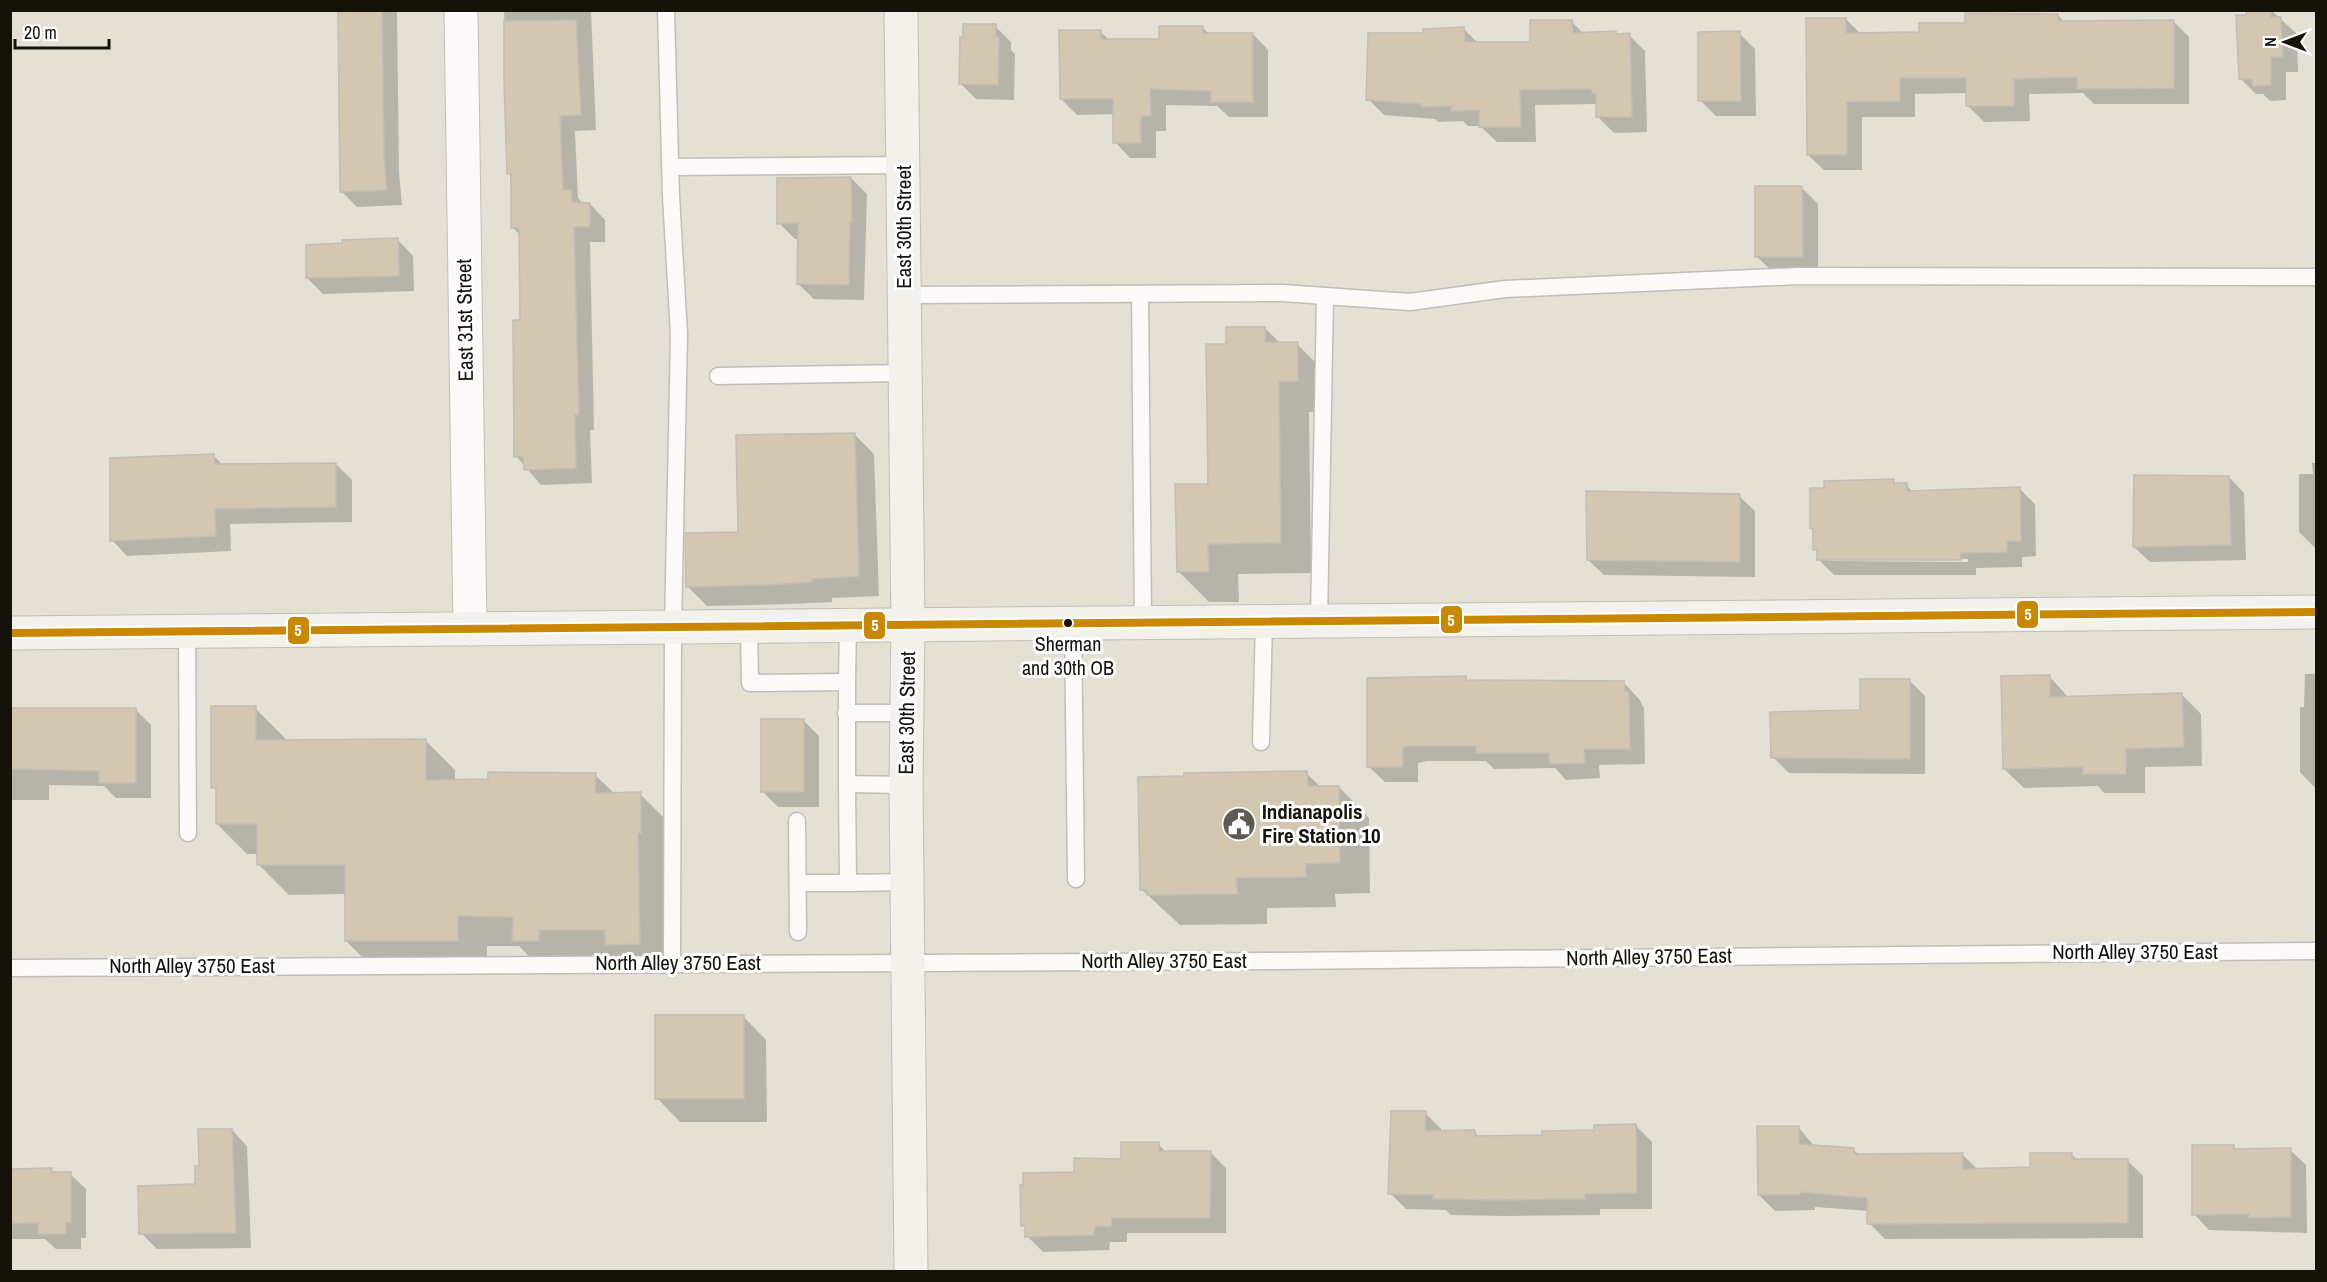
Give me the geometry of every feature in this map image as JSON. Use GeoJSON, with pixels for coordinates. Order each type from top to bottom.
{"type":"FeatureCollection","features":[{"type":"Feature","properties":{"kind":"main road","name":"East 30th Street"},"geometry":{"type":"LineString","coordinates":[[901,10],[908,624],[906,785],[910,962],[910,1272]]}},
{"type":"Feature","properties":{"kind":"main road"},"geometry":{"type":"LineString","coordinates":[[10,633],[2316,612]]}},
{"type":"Feature","properties":{"kind":"street","name":"East 31st Street"},"geometry":{"type":"LineString","coordinates":[[461,10],[470,629]]}},
{"type":"Feature","properties":{"kind":"lane"},"geometry":{"type":"LineString","coordinates":[[666,10],[670,167],[679,334],[673,627],[672,963]]}},
{"type":"Feature","properties":{"kind":"lane"},"geometry":{"type":"LineString","coordinates":[[670,167],[904,165]]}},
{"type":"Feature","properties":{"kind":"lane"},"geometry":{"type":"LineString","coordinates":[[904,295],[1283,293],[1410,302],[1505,290],[1798,276],[2316,277]]}},
{"type":"Feature","properties":{"kind":"lane"},"geometry":{"type":"LineString","coordinates":[[1140,294],[1143,622]]}},
{"type":"Feature","properties":{"kind":"lane"},"geometry":{"type":"LineString","coordinates":[[1319,621],[1325,296]]}},
{"type":"Feature","properties":{"kind":"lane"},"geometry":{"type":"LineString","coordinates":[[718,376],[905,373]]}},
{"type":"Feature","properties":{"kind":"lane"},"geometry":{"type":"LineString","coordinates":[[1261,742],[1264,621]]}},
{"type":"Feature","properties":{"kind":"lane"},"geometry":{"type":"LineString","coordinates":[[1073,622],[1076,879]]}},
{"type":"Feature","properties":{"kind":"lane"},"geometry":{"type":"LineString","coordinates":[[848,624],[846,713],[848,883]]}},
{"type":"Feature","properties":{"kind":"lane"},"geometry":{"type":"LineString","coordinates":[[749,626],[750,683],[847,682]]}},
{"type":"Feature","properties":{"kind":"lane"},"geometry":{"type":"LineString","coordinates":[[187,632],[188,833]]}},
{"type":"Feature","properties":{"kind":"lane"},"geometry":{"type":"LineString","coordinates":[[846,713],[908,713]]}},
{"type":"Feature","properties":{"kind":"lane"},"geometry":{"type":"LineString","coordinates":[[847,784],[906,785]]}},
{"type":"Feature","properties":{"kind":"lane"},"geometry":{"type":"LineString","coordinates":[[797,821],[798,932]]}},
{"type":"Feature","properties":{"kind":"lane"},"geometry":{"type":"LineString","coordinates":[[798,883],[908,882]]}},
{"type":"Feature","properties":{"kind":"lane","name":"North Alley 3750 East"},"geometry":{"type":"LineString","coordinates":[[10,968],[2316,951]]}},
{"type":"Feature","properties":{"kind":"building"},"geometry":{"type":"Polygon","coordinates":[[[338,10],[382,10],[384,155],[387,190],[340,192],[338,10]]]}},
{"type":"Feature","properties":{"kind":"building"},"geometry":{"type":"Polygon","coordinates":[[[2246,10],[2271,10],[2271,17],[2281,17],[2283,57],[2271,57],[2271,85],[2253,86],[2252,79],[2239,79],[2236,15],[2246,15],[2246,10]]]}},
{"type":"Feature","properties":{"kind":"building"},"geometry":{"type":"Polygon","coordinates":[[[1965,13],[2058,14],[2058,21],[2174,20],[2174,88],[2077,89],[2077,77],[2014,79],[2014,106],[1966,106],[1966,78],[1900,78],[1900,101],[1847,102],[1847,155],[1807,155],[1806,18],[1846,18],[1846,33],[1919,32],[1919,23],[1965,23],[1965,13]]]}},
{"type":"Feature","properties":{"kind":"building"},"geometry":{"type":"Polygon","coordinates":[[[576,20],[581,115],[560,116],[563,190],[571,190],[572,202],[590,203],[590,227],[574,227],[579,415],[575,415],[576,468],[524,470],[523,456],[514,457],[513,320],[520,320],[519,228],[511,228],[511,174],[507,174],[504,21],[576,20]]]}},
{"type":"Feature","properties":{"kind":"building"},"geometry":{"type":"Polygon","coordinates":[[[1530,20],[1572,20],[1573,33],[1616,31],[1616,34],[1630,33],[1632,117],[1596,117],[1596,93],[1592,93],[1591,89],[1520,90],[1521,127],[1479,127],[1479,110],[1451,111],[1451,106],[1421,107],[1421,104],[1366,100],[1368,33],[1423,33],[1423,29],[1464,27],[1465,42],[1530,42],[1530,20]]]}},
{"type":"Feature","properties":{"kind":"building"},"geometry":{"type":"Polygon","coordinates":[[[963,24],[996,24],[996,37],[999,37],[998,85],[959,84],[960,37],[963,37],[963,24]]]}},
{"type":"Feature","properties":{"kind":"building"},"geometry":{"type":"Polygon","coordinates":[[[1159,26],[1203,26],[1203,33],[1253,33],[1253,102],[1211,102],[1211,91],[1150,89],[1151,116],[1141,116],[1141,143],[1113,143],[1113,99],[1060,99],[1059,30],[1101,30],[1101,39],[1159,39],[1159,26]]]}},
{"type":"Feature","properties":{"kind":"building"},"geometry":{"type":"Polygon","coordinates":[[[1740,31],[1741,101],[1698,101],[1698,32],[1740,31]]]}},
{"type":"Feature","properties":{"kind":"building"},"geometry":{"type":"Polygon","coordinates":[[[851,177],[852,222],[850,222],[849,285],[797,284],[798,223],[777,224],[777,178],[851,177]]]}},
{"type":"Feature","properties":{"kind":"building"},"geometry":{"type":"Polygon","coordinates":[[[1755,186],[1802,186],[1803,257],[1755,257],[1755,186]]]}},
{"type":"Feature","properties":{"kind":"building"},"geometry":{"type":"Polygon","coordinates":[[[398,238],[399,276],[306,278],[306,245],[342,243],[342,240],[398,238]]]}},
{"type":"Feature","properties":{"kind":"building"},"geometry":{"type":"Polygon","coordinates":[[[1226,327],[1265,327],[1265,342],[1298,342],[1298,381],[1279,382],[1281,543],[1208,544],[1209,572],[1177,572],[1175,484],[1208,484],[1206,344],[1226,344],[1226,327]]]}},
{"type":"Feature","properties":{"kind":"building"},"geometry":{"type":"Polygon","coordinates":[[[855,433],[859,576],[769,585],[686,587],[685,533],[738,532],[736,435],[855,433]]]}},
{"type":"Feature","properties":{"kind":"building"},"geometry":{"type":"Polygon","coordinates":[[[214,454],[215,464],[336,463],[336,507],[215,509],[216,536],[110,541],[110,458],[214,454]]]}},
{"type":"Feature","properties":{"kind":"building"},"geometry":{"type":"Polygon","coordinates":[[[2134,475],[2229,476],[2231,545],[2133,547],[2134,475]]]}},
{"type":"Feature","properties":{"kind":"building"},"geometry":{"type":"Polygon","coordinates":[[[1894,479],[1894,483],[1907,483],[1907,491],[2020,487],[2021,541],[2007,541],[2007,552],[1960,553],[1961,560],[1817,560],[1817,550],[1813,550],[1813,528],[1810,528],[1810,488],[1824,488],[1824,481],[1894,479]]]}},
{"type":"Feature","properties":{"kind":"building"},"geometry":{"type":"Polygon","coordinates":[[[1586,491],[1740,494],[1740,562],[1587,560],[1586,491]]]}},
{"type":"Feature","properties":{"kind":"building"},"geometry":{"type":"Polygon","coordinates":[[[2050,675],[2050,697],[2182,693],[2184,747],[2126,749],[2126,774],[2083,774],[2083,767],[2003,769],[2001,676],[2050,675]]]}},
{"type":"Feature","properties":{"kind":"building"},"geometry":{"type":"Polygon","coordinates":[[[1466,676],[1466,680],[1624,681],[1625,691],[1629,691],[1630,749],[1584,749],[1585,763],[1549,764],[1549,753],[1476,753],[1476,746],[1410,746],[1403,748],[1403,767],[1367,767],[1367,678],[1466,676]]]}},
{"type":"Feature","properties":{"kind":"building"},"geometry":{"type":"Polygon","coordinates":[[[1860,679],[1910,679],[1910,759],[1771,758],[1770,712],[1860,710],[1860,679]]]}},
{"type":"Feature","properties":{"kind":"building"},"geometry":{"type":"Polygon","coordinates":[[[211,706],[256,706],[256,740],[426,739],[426,780],[488,779],[488,772],[596,773],[595,793],[641,792],[641,833],[638,833],[640,944],[605,945],[605,930],[539,930],[539,941],[512,941],[513,917],[458,916],[458,941],[345,941],[345,865],[257,865],[257,824],[216,824],[216,788],[211,788],[211,706]]]}},
{"type":"Feature","properties":{"kind":"building"},"geometry":{"type":"Polygon","coordinates":[[[10,708],[136,708],[136,783],[99,783],[99,771],[10,769],[10,708]]]}},
{"type":"Feature","properties":{"kind":"building"},"geometry":{"type":"Polygon","coordinates":[[[761,719],[804,719],[804,792],[761,792],[761,719]]]}},
{"type":"Feature","properties":{"kind":"building","name":"Indianapolis Fire Station 10"},"geometry":{"type":"Polygon","coordinates":[[[1307,771],[1308,786],[1339,786],[1340,863],[1306,864],[1306,877],[1237,878],[1237,894],[1147,895],[1147,890],[1140,890],[1138,777],[1184,776],[1184,773],[1307,771]]]}},
{"type":"Feature","properties":{"kind":"building"},"geometry":{"type":"Polygon","coordinates":[[[655,1015],[744,1015],[744,1099],[655,1099],[655,1015]]]}},
{"type":"Feature","properties":{"kind":"building"},"geometry":{"type":"Polygon","coordinates":[[[1391,1111],[1426,1111],[1425,1131],[1475,1130],[1475,1136],[1542,1135],[1542,1131],[1594,1130],[1594,1125],[1636,1124],[1637,1193],[1585,1194],[1585,1199],[1491,1200],[1433,1199],[1433,1195],[1388,1194],[1391,1111]]]}},
{"type":"Feature","properties":{"kind":"building"},"geometry":{"type":"Polygon","coordinates":[[[1757,1126],[1799,1126],[1799,1144],[1854,1148],[1854,1154],[1963,1153],[1963,1169],[2030,1167],[2030,1153],[2072,1153],[2072,1159],[2128,1159],[2128,1223],[1867,1224],[1867,1198],[1800,1192],[1800,1195],[1758,1195],[1757,1126]]]}},
{"type":"Feature","properties":{"kind":"building"},"geometry":{"type":"Polygon","coordinates":[[[198,1129],[232,1129],[236,1233],[139,1234],[138,1186],[195,1184],[195,1166],[199,1166],[198,1129]]]}},
{"type":"Feature","properties":{"kind":"building"},"geometry":{"type":"Polygon","coordinates":[[[1121,1142],[1159,1142],[1159,1151],[1211,1151],[1210,1218],[1112,1218],[1111,1227],[1095,1226],[1094,1235],[1025,1237],[1025,1226],[1021,1226],[1020,1185],[1023,1185],[1023,1173],[1074,1172],[1074,1158],[1121,1159],[1121,1142]]]}},
{"type":"Feature","properties":{"kind":"building"},"geometry":{"type":"Polygon","coordinates":[[[2192,1145],[2234,1145],[2234,1149],[2291,1148],[2291,1217],[2249,1218],[2249,1214],[2192,1215],[2192,1145]]]}},
{"type":"Feature","properties":{"kind":"building"},"geometry":{"type":"Polygon","coordinates":[[[52,1168],[51,1172],[71,1172],[71,1223],[66,1223],[66,1234],[38,1234],[38,1223],[10,1224],[10,1169],[52,1168]]]}},
{"type":"Feature","properties":{"kind":"transit line","name":"5"},"geometry":{"type":"LineString","coordinates":[[10,633],[2316,612]]}},
{"type":"Feature","properties":{"kind":"place","name":"Sherman and 30th OB"},"geometry":{"type":"Point","coordinates":[1068,623]}},
{"type":"Feature","properties":{"kind":"place","name":"Indianapolis Fire Station 10"},"geometry":{"type":"Point","coordinates":[1239,824]}}]}
